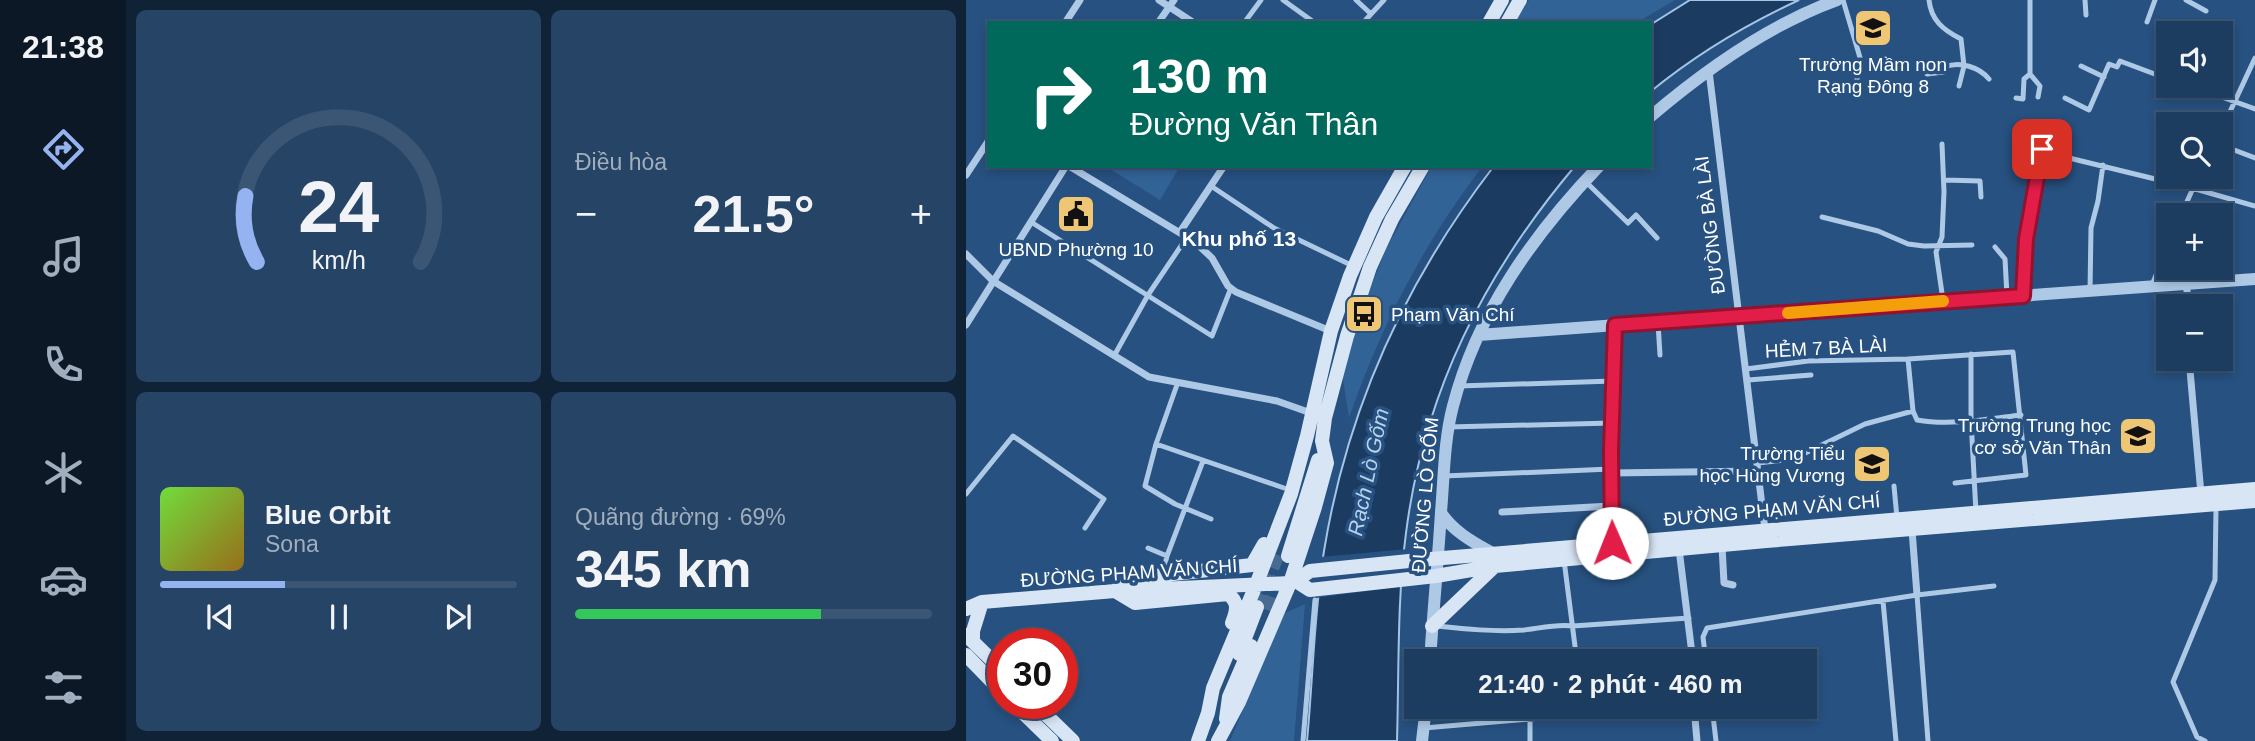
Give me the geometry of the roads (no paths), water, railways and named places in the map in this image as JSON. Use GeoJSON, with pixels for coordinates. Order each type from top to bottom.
{"type":"FeatureCollection","features":[{"type":"Feature","properties":{"kind":"main road"},"geometry":{"type":"LineString","coordinates":[[1490,21],[1502,0]]}},
{"type":"Feature","properties":{"kind":"main road"},"geometry":{"type":"LineString","coordinates":[[1508,21],[1520,0]]}},
{"type":"Feature","properties":{"kind":"main road"},"geometry":{"type":"LineString","coordinates":[[1198,741],[1209,713],[1213,688],[1286,507],[1307,436],[1331,331],[1353,266],[1376,216],[1404,168]]}},
{"type":"Feature","properties":{"kind":"main road"},"geometry":{"type":"LineString","coordinates":[[1307,436],[1306,453],[1284,553],[1319,458],[1325,418],[1347,336],[1370,267],[1392,219],[1422,168]]}},
{"type":"Feature","properties":{"kind":"main road"},"geometry":{"type":"LineString","coordinates":[[1209,713],[1204,691],[1235,615],[1235,599],[1227,594],[1135,603],[1115,591],[1129,579],[1252,565],[1273,522],[1298,447],[1307,436]]}},
{"type":"Feature","properties":{"kind":"main road"},"geometry":{"type":"LineString","coordinates":[[1221,734],[1239,702],[1293,582],[1327,463],[1322,440]]}},
{"type":"Feature","properties":{"kind":"main road","name":"ĐƯỜNG PHẠM VĂN CHÍ"},"geometry":{"type":"LineString","coordinates":[[1312,595],[1436,576],[1494,560],[1612,543],[1903,526],[2209,499],[2255,489]]}},
{"type":"Feature","properties":{"kind":"main road","name":"ĐƯỜNG PHẠM VĂN CHÍ"},"geometry":{"type":"LineString","coordinates":[[1903,526],[1976,512],[2209,499],[2255,501]]}},
{"type":"Feature","properties":{"kind":"main road","name":"ĐƯỜNG PHẠM VĂN CHÍ"},"geometry":{"type":"LineString","coordinates":[[966,609],[982,602],[1115,591],[1293,582],[1310,570],[1419,560],[1564,560],[1722,545],[1765,536]]}},
{"type":"Feature","properties":{"kind":"main road"},"geometry":{"type":"LineString","coordinates":[[1432,626],[1494,560]]}},
{"type":"Feature","properties":{"kind":"main road"},"geometry":{"type":"LineString","coordinates":[[1293,582],[1312,595]]}},
{"type":"Feature","properties":{"kind":"main road"},"geometry":{"type":"LineString","coordinates":[[982,602],[969,638],[987,655]]}},
{"type":"Feature","properties":{"kind":"main road"},"geometry":{"type":"LineString","coordinates":[[1209,713],[1223,695],[1262,608],[1229,697],[1221,734]]}},
{"type":"Feature","properties":{"kind":"main road"},"geometry":{"type":"LineString","coordinates":[[966,655],[987,677]]}},
{"type":"Feature","properties":{"kind":"main road"},"geometry":{"type":"LineString","coordinates":[[1029,719],[1052,741]]}},
{"type":"Feature","properties":{"kind":"main road"},"geometry":{"type":"LineString","coordinates":[[1050,719],[1073,741]]}},
{"type":"Feature","properties":{"kind":"street"},"geometry":{"type":"LineString","coordinates":[[1066,21],[1080,0]]}},
{"type":"Feature","properties":{"kind":"street"},"geometry":{"type":"LineString","coordinates":[[1159,0],[1172,3],[1192,21]]}},
{"type":"Feature","properties":{"kind":"street"},"geometry":{"type":"LineString","coordinates":[[1652,115],[1709,71],[1775,28],[1837,0]]}},
{"type":"Feature","properties":{"kind":"street"},"geometry":{"type":"LineString","coordinates":[[1159,21],[1172,3]]}},
{"type":"Feature","properties":{"kind":"street","name":"ĐƯỜNG BÀ LÀI"},"geometry":{"type":"LineString","coordinates":[[1709,71],[1765,536]]}},
{"type":"Feature","properties":{"kind":"street"},"geometry":{"type":"LineString","coordinates":[[966,175],[987,143]]}},
{"type":"Feature","properties":{"kind":"street"},"geometry":{"type":"LineString","coordinates":[[966,325],[1066,168]]}},
{"type":"Feature","properties":{"kind":"street"},"geometry":{"type":"LineString","coordinates":[[1070,168],[1184,235],[1212,258],[1231,288],[1245,298],[1347,336]]}},
{"type":"Feature","properties":{"kind":"street"},"geometry":{"type":"LineString","coordinates":[[1184,235],[1223,168]]}},
{"type":"Feature","properties":{"kind":"street","name":"ĐƯỜNG LÒ GỐM"},"geometry":{"type":"LineString","coordinates":[[1431,649],[1448,427],[1459,386],[1479,335],[1519,263],[1597,168]]}},
{"type":"Feature","properties":{"kind":"street"},"geometry":{"type":"LineString","coordinates":[[966,254],[993,281],[1149,377],[1277,401],[1311,414]]}},
{"type":"Feature","properties":{"kind":"street"},"geometry":{"type":"LineString","coordinates":[[1479,335],[2255,279]]}},
{"type":"Feature","properties":{"kind":"street"},"geometry":{"type":"LineString","coordinates":[[2187,284],[2187,294]]}},
{"type":"Feature","properties":{"kind":"street"},"geometry":{"type":"LineString","coordinates":[[1612,543],[1615,325]]}},
{"type":"Feature","properties":{"kind":"street"},"geometry":{"type":"LineString","coordinates":[[2191,371],[2209,499]]}},
{"type":"Feature","properties":{"kind":"street"},"geometry":{"type":"LineString","coordinates":[[1611,471],[1758,471]]}},
{"type":"Feature","properties":{"kind":"street"},"geometry":{"type":"LineString","coordinates":[[1502,512],[1611,506]]}},
{"type":"Feature","properties":{"kind":"street"},"geometry":{"type":"LineString","coordinates":[[1441,513],[1451,527],[1494,560]]}},
{"type":"Feature","properties":{"kind":"street"},"geometry":{"type":"LineString","coordinates":[[1903,526],[1917,595]]}},
{"type":"Feature","properties":{"kind":"street"},"geometry":{"type":"LineString","coordinates":[[1722,545],[1724,583],[1733,585]]}},
{"type":"Feature","properties":{"kind":"street"},"geometry":{"type":"LineString","coordinates":[[1679,550],[1692,649]]}},
{"type":"Feature","properties":{"kind":"street"},"geometry":{"type":"LineString","coordinates":[[1695,719],[1697,741]]}},
{"type":"Feature","properties":{"kind":"lane"},"geometry":{"type":"LineString","coordinates":[[1245,21],[1261,0]]}},
{"type":"Feature","properties":{"kind":"lane"},"geometry":{"type":"LineString","coordinates":[[1283,0],[1312,21]]}},
{"type":"Feature","properties":{"kind":"lane"},"geometry":{"type":"LineString","coordinates":[[1356,0],[1371,13]]}},
{"type":"Feature","properties":{"kind":"lane"},"geometry":{"type":"LineString","coordinates":[[1365,21],[1384,0]]}},
{"type":"Feature","properties":{"kind":"lane"},"geometry":{"type":"LineString","coordinates":[[1843,0],[1861,61],[1854,66],[1858,84]]}},
{"type":"Feature","properties":{"kind":"lane"},"geometry":{"type":"LineString","coordinates":[[1929,0],[1930,13],[1945,31],[1961,39],[1964,66],[1959,86]]}},
{"type":"Feature","properties":{"kind":"lane"},"geometry":{"type":"LineString","coordinates":[[2030,0],[2030,74],[2040,86],[2038,97]]}},
{"type":"Feature","properties":{"kind":"lane"},"geometry":{"type":"LineString","coordinates":[[2085,0],[2085,15]]}},
{"type":"Feature","properties":{"kind":"lane"},"geometry":{"type":"LineString","coordinates":[[2147,22],[2155,0]]}},
{"type":"Feature","properties":{"kind":"lane"},"geometry":{"type":"LineString","coordinates":[[2186,0],[2206,11]]}},
{"type":"Feature","properties":{"kind":"lane"},"geometry":{"type":"LineString","coordinates":[[2230,112],[2255,58]]}},
{"type":"Feature","properties":{"kind":"lane"},"geometry":{"type":"LineString","coordinates":[[2064,98],[2089,110],[2109,64],[2117,67],[2120,61],[2156,74]]}},
{"type":"Feature","properties":{"kind":"lane"},"geometry":{"type":"LineString","coordinates":[[1927,74],[1940,75],[1945,67],[1952,65],[1975,67],[1989,79]]}},
{"type":"Feature","properties":{"kind":"lane"},"geometry":{"type":"LineString","coordinates":[[2081,66],[2104,76]]}},
{"type":"Feature","properties":{"kind":"lane"},"geometry":{"type":"LineString","coordinates":[[2016,98],[2023,99],[2024,79],[2030,74]]}},
{"type":"Feature","properties":{"kind":"lane"},"geometry":{"type":"LineString","coordinates":[[2247,78],[2255,81]]}},
{"type":"Feature","properties":{"kind":"lane"},"geometry":{"type":"LineString","coordinates":[[2225,98],[2255,109]]}},
{"type":"Feature","properties":{"kind":"lane"},"geometry":{"type":"LineString","coordinates":[[1942,144],[1945,180],[1942,237],[1936,252],[1943,301]]}},
{"type":"Feature","properties":{"kind":"lane"},"geometry":{"type":"LineString","coordinates":[[2023,296],[2026,239],[2042,149]]}},
{"type":"Feature","properties":{"kind":"lane"},"geometry":{"type":"LineString","coordinates":[[2233,150],[2255,158]]}},
{"type":"Feature","properties":{"kind":"lane"},"geometry":{"type":"LineString","coordinates":[[2065,157],[2156,180]]}},
{"type":"Feature","properties":{"kind":"lane"},"geometry":{"type":"LineString","coordinates":[[2090,291],[2091,228],[2103,165]]}},
{"type":"Feature","properties":{"kind":"lane"},"geometry":{"type":"LineString","coordinates":[[1945,180],[1980,181],[1981,197]]}},
{"type":"Feature","properties":{"kind":"lane"},"geometry":{"type":"LineString","coordinates":[[1585,181],[1628,223],[1636,215],[1657,238]]}},
{"type":"Feature","properties":{"kind":"lane"},"geometry":{"type":"LineString","coordinates":[[1211,186],[1274,228],[1353,266]]}},
{"type":"Feature","properties":{"kind":"lane"},"geometry":{"type":"LineString","coordinates":[[2196,189],[2255,206]]}},
{"type":"Feature","properties":{"kind":"lane"},"geometry":{"type":"LineString","coordinates":[[1822,217],[1878,231],[1908,244],[1972,245]]}},
{"type":"Feature","properties":{"kind":"lane"},"geometry":{"type":"LineString","coordinates":[[1031,222],[1212,336],[1231,288]]}},
{"type":"Feature","properties":{"kind":"lane"},"geometry":{"type":"LineString","coordinates":[[1114,356],[1184,235]]}},
{"type":"Feature","properties":{"kind":"lane"},"geometry":{"type":"LineString","coordinates":[[1995,247],[2005,259],[2007,296]]}},
{"type":"Feature","properties":{"kind":"lane"},"geometry":{"type":"LineString","coordinates":[[2152,286],[2156,276]]}},
{"type":"Feature","properties":{"kind":"lane"},"geometry":{"type":"LineString","coordinates":[[1658,322],[1660,355]]}},
{"type":"Feature","properties":{"kind":"lane","name":"HẺM 7 BÀ LÀI"},"geometry":{"type":"LineString","coordinates":[[1746,369],[1808,361],[1908,359],[2013,352],[2021,415]]}},
{"type":"Feature","properties":{"kind":"lane"},"geometry":{"type":"LineString","coordinates":[[1971,354],[1976,512]]}},
{"type":"Feature","properties":{"kind":"lane"},"geometry":{"type":"LineString","coordinates":[[1908,359],[1913,411],[1917,420],[1971,420],[2021,415],[2026,475],[1955,483]]}},
{"type":"Feature","properties":{"kind":"lane"},"geometry":{"type":"LineString","coordinates":[[1748,380],[1811,374]]}},
{"type":"Feature","properties":{"kind":"lane"},"geometry":{"type":"LineString","coordinates":[[1459,386],[1614,381]]}},
{"type":"Feature","properties":{"kind":"lane"},"geometry":{"type":"LineString","coordinates":[[1178,382],[1156,444],[1145,486],[1186,510],[1211,519]]}},
{"type":"Feature","properties":{"kind":"lane"},"geometry":{"type":"LineString","coordinates":[[1758,463],[1793,459],[1865,424],[1913,411]]}},
{"type":"Feature","properties":{"kind":"lane"},"geometry":{"type":"LineString","coordinates":[[1448,427],[1612,423]]}},
{"type":"Feature","properties":{"kind":"lane"},"geometry":{"type":"LineString","coordinates":[[966,494],[1013,436],[1104,499],[1085,528]]}},
{"type":"Feature","properties":{"kind":"lane"},"geometry":{"type":"LineString","coordinates":[[1156,444],[1284,488]]}},
{"type":"Feature","properties":{"kind":"lane"},"geometry":{"type":"LineString","coordinates":[[1163,576],[1167,556],[1203,461]]}},
{"type":"Feature","properties":{"kind":"lane"},"geometry":{"type":"LineString","coordinates":[[1444,476],[1611,471]]}},
{"type":"Feature","properties":{"kind":"lane"},"geometry":{"type":"LineString","coordinates":[[1894,486],[1903,526]]}},
{"type":"Feature","properties":{"kind":"lane"},"geometry":{"type":"LineString","coordinates":[[2205,741],[2197,737],[2173,682],[2215,580],[2209,499]]}},
{"type":"Feature","properties":{"kind":"lane"},"geometry":{"type":"LineString","coordinates":[[1147,548],[1167,556]]}},
{"type":"Feature","properties":{"kind":"lane"},"geometry":{"type":"LineString","coordinates":[[1564,560],[1576,649]]}},
{"type":"Feature","properties":{"kind":"lane"},"geometry":{"type":"LineString","coordinates":[[1704,649],[1703,637],[1707,628],[1917,595],[1994,586]]}},
{"type":"Feature","properties":{"kind":"lane"},"geometry":{"type":"LineString","coordinates":[[1303,741],[1312,595]]}},
{"type":"Feature","properties":{"kind":"lane"},"geometry":{"type":"LineString","coordinates":[[1917,595],[1928,741]]}},
{"type":"Feature","properties":{"kind":"lane"},"geometry":{"type":"LineString","coordinates":[[1883,601],[1896,741]]}},
{"type":"Feature","properties":{"kind":"lane"},"geometry":{"type":"LineString","coordinates":[[1432,626],[1486,631],[1525,630],[1560,624],[1573,626],[1689,618]]}},
{"type":"Feature","properties":{"kind":"lane"},"geometry":{"type":"LineString","coordinates":[[1423,734],[1540,719]]}},
{"type":"Feature","properties":{"kind":"lane"},"geometry":{"type":"LineString","coordinates":[[1713,719],[1716,741]]}},
{"type":"Feature","properties":{"kind":"lane"},"geometry":{"type":"LineString","coordinates":[[1530,720],[1530,741]]}},
{"type":"Feature","properties":{"kind":"water"},"geometry":{"type":"Polygon","coordinates":[[[1690,0],[1799,0],[1722,41],[1652,90],[1652,24],[1690,0]]]}},
{"type":"Feature","properties":{"kind":"water","name":"Rạch Lò Gốm"},"geometry":{"type":"Polygon","coordinates":[[[1493,168],[1573,168],[1542,207],[1486,292],[1443,383],[1427,431],[1415,481],[1403,558],[1397,741],[1307,741],[1324,551],[1334,498],[1348,447],[1385,348],[1408,300],[1463,209],[1493,168]]]}},
{"type":"Feature","properties":{"kind":"tunnel"},"geometry":{"type":"LineString","coordinates":[[1257,607],[1279,551]]}},
{"type":"Feature","properties":{"kind":"tunnel"},"geometry":{"type":"LineString","coordinates":[[1267,610],[1280,575]]}},
{"type":"Feature","properties":{"kind":"place","name":"Trường Mầm non Rạng Đông 8"},"geometry":{"type":"Point","coordinates":[1873,28]}},
{"type":"Feature","properties":{"kind":"place","name":"UBND Phường 10"},"geometry":{"type":"Point","coordinates":[1076,214]}},
{"type":"Feature","properties":{"kind":"place","name":"Phạm Văn Chí"},"geometry":{"type":"Point","coordinates":[1364,314]}},
{"type":"Feature","properties":{"kind":"place","name":"Trường Trung học cơ sở Văn Thân"},"geometry":{"type":"Point","coordinates":[2138,436]}},
{"type":"Feature","properties":{"kind":"place","name":"Trường Tiểu học Hùng Vương"},"geometry":{"type":"Point","coordinates":[1872,464]}},
{"type":"Feature","properties":{"kind":"district","name":"Khu phố 13"},"geometry":{"type":"Point","coordinates":[1239,238]}}]}
